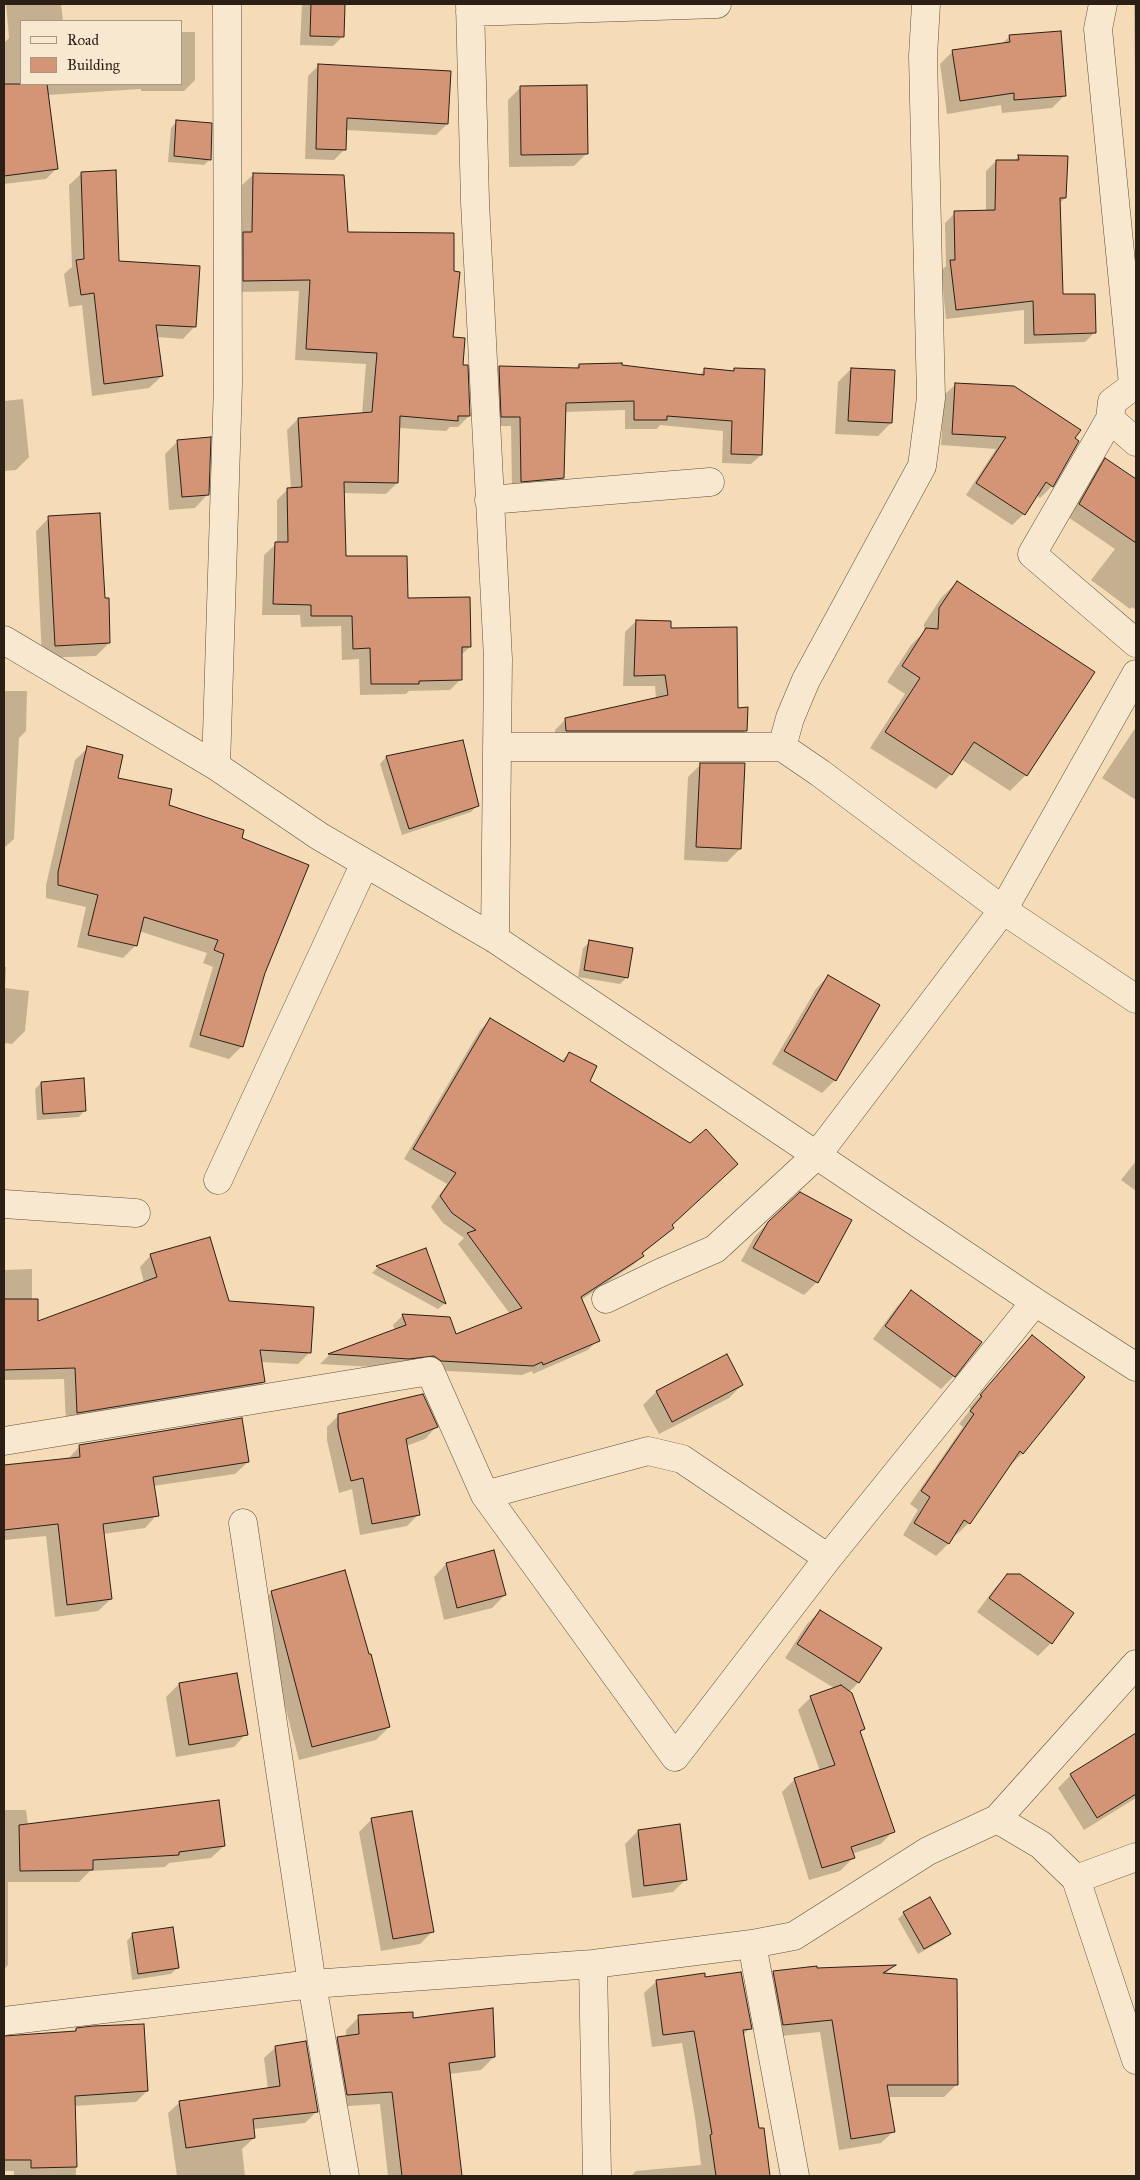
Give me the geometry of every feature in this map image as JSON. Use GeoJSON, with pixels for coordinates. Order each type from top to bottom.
{"type":"FeatureCollection","features":[{"type":"Feature","properties":{"kind":"street"},"geometry":{"type":"LineString","coordinates":[[216,766],[228,384],[227,4]]}},
{"type":"Feature","properties":{"kind":"street"},"geometry":{"type":"LineString","coordinates":[[496,939],[498,659],[475,202],[470,8],[717,4]]}},
{"type":"Feature","properties":{"kind":"street"},"geometry":{"type":"LineString","coordinates":[[782,747],[790,718],[806,680],[922,466],[931,398],[923,56],[926,4]]}},
{"type":"Feature","properties":{"kind":"street"},"geometry":{"type":"LineString","coordinates":[[1103,4],[1098,29],[1135,384],[1112,402],[1110,418],[1032,554],[1136,644]]}},
{"type":"Feature","properties":{"kind":"street"},"geometry":{"type":"LineString","coordinates":[[1110,418],[1136,442]]}},
{"type":"Feature","properties":{"kind":"street"},"geometry":{"type":"LineString","coordinates":[[489,500],[710,482]]}},
{"type":"Feature","properties":{"kind":"street"},"geometry":{"type":"LineString","coordinates":[[4,640],[216,766],[319,836],[496,939],[1035,1302],[1136,1367]]}},
{"type":"Feature","properties":{"kind":"street"},"geometry":{"type":"LineString","coordinates":[[606,1299],[715,1249],[817,1155],[1003,910],[1136,674]]}},
{"type":"Feature","properties":{"kind":"street"},"geometry":{"type":"LineString","coordinates":[[497,747],[782,747],[820,773],[1003,910],[1136,999]]}},
{"type":"Feature","properties":{"kind":"street"},"geometry":{"type":"LineString","coordinates":[[218,1180],[365,863]]}},
{"type":"Feature","properties":{"kind":"street"},"geometry":{"type":"LineString","coordinates":[[4,1204],[136,1213]]}},
{"type":"Feature","properties":{"kind":"street"},"geometry":{"type":"LineString","coordinates":[[4,1441],[430,1371],[485,1495],[676,1757],[828,1558],[1035,1302]]}},
{"type":"Feature","properties":{"kind":"street"},"geometry":{"type":"LineString","coordinates":[[485,1495],[648,1451],[682,1459],[828,1558]]}},
{"type":"Feature","properties":{"kind":"street"},"geometry":{"type":"LineString","coordinates":[[243,1523],[312,1984],[346,2176]]}},
{"type":"Feature","properties":{"kind":"street"},"geometry":{"type":"LineString","coordinates":[[4,2021],[312,1984],[593,1964],[752,1944],[794,1936],[928,1851],[997,1819],[1136,1664]]}},
{"type":"Feature","properties":{"kind":"street"},"geometry":{"type":"LineString","coordinates":[[997,1819],[1041,1845],[1076,1879],[1136,2060]]}},
{"type":"Feature","properties":{"kind":"street"},"geometry":{"type":"LineString","coordinates":[[1076,1879],[1136,1857]]}},
{"type":"Feature","properties":{"kind":"street"},"geometry":{"type":"LineString","coordinates":[[752,1944],[795,2176]]}},
{"type":"Feature","properties":{"kind":"street"},"geometry":{"type":"LineString","coordinates":[[593,1964],[597,2176]]}},
{"type":"Feature","properties":{"kind":"building"},"geometry":{"type":"Polygon","coordinates":[[[311,4],[345,4],[344,37],[310,36],[311,4]]]}},
{"type":"Feature","properties":{"kind":"building"},"geometry":{"type":"Polygon","coordinates":[[[1061,31],[1066,96],[1014,100],[1014,93],[960,101],[952,50],[1010,42],[1009,35],[1061,31]]]}},
{"type":"Feature","properties":{"kind":"building"},"geometry":{"type":"Polygon","coordinates":[[[318,64],[451,71],[448,124],[347,118],[346,150],[316,149],[318,64]]]}},
{"type":"Feature","properties":{"kind":"building"},"geometry":{"type":"Polygon","coordinates":[[[4,84],[47,85],[58,169],[4,176],[4,84]]]}},
{"type":"Feature","properties":{"kind":"building"},"geometry":{"type":"Polygon","coordinates":[[[587,85],[588,154],[521,155],[520,86],[587,85]]]}},
{"type":"Feature","properties":{"kind":"building"},"geometry":{"type":"Polygon","coordinates":[[[176,120],[212,123],[211,160],[174,156],[176,120]]]}},
{"type":"Feature","properties":{"kind":"building"},"geometry":{"type":"Polygon","coordinates":[[[1018,155],[1068,156],[1066,198],[1060,198],[1063,294],[1095,294],[1096,333],[1034,335],[1033,301],[956,310],[950,260],[955,260],[954,211],[995,210],[996,160],[1019,160],[1018,155]]]}},
{"type":"Feature","properties":{"kind":"building"},"geometry":{"type":"Polygon","coordinates":[[[116,170],[119,261],[200,266],[196,327],[156,325],[163,376],[104,384],[94,293],[81,295],[76,260],[84,259],[81,172],[116,170]]]}},
{"type":"Feature","properties":{"kind":"building"},"geometry":{"type":"Polygon","coordinates":[[[253,173],[344,175],[348,232],[454,233],[454,271],[460,272],[453,337],[465,338],[463,365],[468,365],[470,416],[458,416],[458,421],[400,416],[398,483],[344,482],[346,556],[407,556],[408,598],[470,597],[471,647],[462,647],[462,680],[419,681],[419,684],[371,684],[370,648],[353,649],[352,616],[311,616],[311,605],[273,604],[275,542],[288,542],[287,488],[302,487],[298,418],[372,412],[377,353],[306,349],[310,280],[243,281],[243,232],[252,232],[253,173]]]}},
{"type":"Feature","properties":{"kind":"building"},"geometry":{"type":"Polygon","coordinates":[[[622,363],[622,365],[704,375],[704,368],[734,371],[734,368],[765,369],[762,455],[731,454],[732,421],[667,416],[667,420],[634,420],[634,401],[566,403],[564,478],[521,482],[520,417],[501,417],[499,366],[579,368],[579,364],[622,363]]]}},
{"type":"Feature","properties":{"kind":"building"},"geometry":{"type":"Polygon","coordinates":[[[851,368],[895,370],[892,423],[848,421],[851,368]]]}},
{"type":"Feature","properties":{"kind":"building"},"geometry":{"type":"Polygon","coordinates":[[[955,383],[1014,386],[1081,430],[1075,438],[1079,441],[1053,487],[1046,482],[1025,515],[976,483],[1006,437],[952,434],[955,383]]]}},
{"type":"Feature","properties":{"kind":"building"},"geometry":{"type":"Polygon","coordinates":[[[211,437],[209,495],[182,497],[177,440],[211,437]]]}},
{"type":"Feature","properties":{"kind":"building"},"geometry":{"type":"Polygon","coordinates":[[[1105,458],[1136,479],[1136,543],[1079,504],[1105,458]]]}},
{"type":"Feature","properties":{"kind":"building"},"geometry":{"type":"Polygon","coordinates":[[[100,513],[105,598],[109,598],[110,643],[55,646],[48,516],[100,513]]]}},
{"type":"Feature","properties":{"kind":"building"},"geometry":{"type":"Polygon","coordinates":[[[957,581],[1095,672],[1027,776],[974,742],[952,775],[885,732],[920,678],[902,666],[926,628],[938,629],[939,608],[957,581]]]}},
{"type":"Feature","properties":{"kind":"building"},"geometry":{"type":"Polygon","coordinates":[[[636,620],[671,621],[671,628],[737,627],[738,708],[748,707],[747,731],[566,731],[565,718],[668,695],[665,675],[634,676],[636,620]]]}},
{"type":"Feature","properties":{"kind":"building"},"geometry":{"type":"Polygon","coordinates":[[[463,740],[479,806],[409,829],[386,756],[463,740]]]}},
{"type":"Feature","properties":{"kind":"building"},"geometry":{"type":"Polygon","coordinates":[[[87,746],[123,755],[118,778],[172,789],[169,805],[244,830],[242,838],[309,865],[265,973],[243,1047],[200,1035],[224,954],[214,950],[218,940],[144,917],[137,946],[88,935],[98,895],[58,885],[58,872],[87,746]]]}},
{"type":"Feature","properties":{"kind":"building"},"geometry":{"type":"Polygon","coordinates":[[[700,763],[745,763],[741,849],[696,847],[700,763]]]}},
{"type":"Feature","properties":{"kind":"building"},"geometry":{"type":"Polygon","coordinates":[[[589,940],[633,948],[628,978],[584,970],[589,940]]]}},
{"type":"Feature","properties":{"kind":"building"},"geometry":{"type":"Polygon","coordinates":[[[828,975],[880,1005],[836,1081],[784,1051],[828,975]]]}},
{"type":"Feature","properties":{"kind":"building"},"geometry":{"type":"Polygon","coordinates":[[[490,1018],[564,1062],[569,1052],[597,1066],[590,1081],[690,1143],[706,1129],[738,1164],[672,1225],[674,1228],[642,1253],[644,1256],[581,1297],[600,1341],[543,1365],[542,1362],[533,1366],[441,1361],[434,1356],[409,1359],[328,1354],[406,1325],[402,1314],[450,1317],[456,1334],[522,1308],[467,1233],[476,1230],[452,1213],[440,1196],[456,1173],[413,1149],[490,1018]]]}},
{"type":"Feature","properties":{"kind":"building"},"geometry":{"type":"Polygon","coordinates":[[[84,1078],[86,1111],[43,1114],[41,1082],[84,1078]]]}},
{"type":"Feature","properties":{"kind":"building"},"geometry":{"type":"Polygon","coordinates":[[[800,1192],[852,1220],[818,1283],[753,1248],[768,1222],[800,1192]]]}},
{"type":"Feature","properties":{"kind":"building"},"geometry":{"type":"Polygon","coordinates":[[[210,1237],[229,1301],[314,1307],[311,1353],[260,1350],[265,1382],[77,1413],[75,1368],[4,1370],[4,1299],[38,1299],[38,1321],[157,1277],[150,1254],[210,1237]]]}},
{"type":"Feature","properties":{"kind":"building"},"geometry":{"type":"Polygon","coordinates":[[[426,1248],[446,1304],[376,1266],[426,1248]]]}},
{"type":"Feature","properties":{"kind":"building"},"geometry":{"type":"Polygon","coordinates":[[[911,1290],[982,1342],[955,1377],[885,1326],[911,1290]]]}},
{"type":"Feature","properties":{"kind":"building"},"geometry":{"type":"Polygon","coordinates":[[[1032,1335],[1085,1377],[1023,1454],[1020,1451],[970,1524],[964,1520],[949,1544],[914,1523],[930,1497],[921,1491],[974,1414],[970,1411],[982,1396],[980,1395],[1032,1335]]]}},
{"type":"Feature","properties":{"kind":"building"},"geometry":{"type":"Polygon","coordinates":[[[727,1354],[743,1385],[672,1422],[656,1391],[727,1354]]]}},
{"type":"Feature","properties":{"kind":"building"},"geometry":{"type":"Polygon","coordinates":[[[423,1394],[438,1427],[406,1439],[420,1515],[372,1524],[363,1478],[351,1481],[338,1428],[338,1414],[423,1394]]]}},
{"type":"Feature","properties":{"kind":"building"},"geometry":{"type":"Polygon","coordinates":[[[242,1418],[249,1462],[153,1477],[159,1516],[103,1524],[112,1599],[67,1605],[58,1524],[4,1530],[4,1465],[80,1457],[79,1445],[242,1418]]]}},
{"type":"Feature","properties":{"kind":"building"},"geometry":{"type":"Polygon","coordinates":[[[494,1550],[506,1595],[457,1608],[446,1563],[494,1550]]]}},
{"type":"Feature","properties":{"kind":"building"},"geometry":{"type":"Polygon","coordinates":[[[345,1570],[369,1654],[371,1654],[390,1727],[312,1747],[271,1591],[345,1570]]]}},
{"type":"Feature","properties":{"kind":"building"},"geometry":{"type":"Polygon","coordinates":[[[1007,1574],[1020,1574],[1074,1613],[1052,1644],[989,1598],[1007,1574]]]}},
{"type":"Feature","properties":{"kind":"building"},"geometry":{"type":"Polygon","coordinates":[[[820,1610],[882,1648],[859,1683],[797,1644],[820,1610]]]}},
{"type":"Feature","properties":{"kind":"building"},"geometry":{"type":"Polygon","coordinates":[[[237,1673],[248,1735],[189,1745],[179,1683],[237,1673]]]}},
{"type":"Feature","properties":{"kind":"building"},"geometry":{"type":"Polygon","coordinates":[[[841,1685],[852,1693],[865,1729],[860,1731],[895,1832],[851,1847],[855,1858],[822,1868],[794,1778],[835,1765],[810,1696],[841,1685]]]}},
{"type":"Feature","properties":{"kind":"building"},"geometry":{"type":"Polygon","coordinates":[[[1136,1733],[1136,1794],[1097,1818],[1070,1774],[1136,1733]]]}},
{"type":"Feature","properties":{"kind":"building"},"geometry":{"type":"Polygon","coordinates":[[[219,1800],[225,1846],[179,1852],[179,1855],[93,1860],[93,1870],[20,1871],[19,1825],[219,1800]]]}},
{"type":"Feature","properties":{"kind":"building"},"geometry":{"type":"Polygon","coordinates":[[[412,1811],[434,1932],[393,1939],[371,1818],[412,1811]]]}},
{"type":"Feature","properties":{"kind":"building"},"geometry":{"type":"Polygon","coordinates":[[[680,1824],[687,1880],[644,1886],[638,1830],[680,1824]]]}},
{"type":"Feature","properties":{"kind":"building"},"geometry":{"type":"Polygon","coordinates":[[[930,1897],[951,1934],[924,1949],[903,1912],[930,1897]]]}},
{"type":"Feature","properties":{"kind":"building"},"geometry":{"type":"Polygon","coordinates":[[[173,1927],[179,1968],[138,1974],[132,1933],[173,1927]]]}},
{"type":"Feature","properties":{"kind":"building"},"geometry":{"type":"Polygon","coordinates":[[[896,1965],[883,1973],[957,1979],[958,2085],[887,2085],[895,2132],[851,2139],[832,2020],[783,2025],[773,1971],[817,1966],[817,1968],[896,1965]]]}},
{"type":"Feature","properties":{"kind":"building"},"geometry":{"type":"Polygon","coordinates":[[[741,1972],[752,2029],[743,2030],[759,2128],[764,2128],[770,2176],[716,2176],[710,2135],[712,2134],[694,2031],[663,2035],[656,1980],[705,1973],[705,1977],[741,1972]]]}},
{"type":"Feature","properties":{"kind":"building"},"geometry":{"type":"Polygon","coordinates":[[[493,2008],[495,2057],[449,2063],[462,2176],[402,2176],[392,2092],[347,2095],[337,2037],[359,2034],[358,2015],[413,2012],[413,2018],[493,2008]]]}},
{"type":"Feature","properties":{"kind":"building"},"geometry":{"type":"Polygon","coordinates":[[[144,2024],[148,2091],[75,2096],[77,2167],[31,2168],[31,2160],[4,2160],[4,2036],[76,2031],[76,2028],[93,2026],[144,2024]]]}},
{"type":"Feature","properties":{"kind":"building"},"geometry":{"type":"Polygon","coordinates":[[[306,2041],[318,2112],[253,2119],[255,2138],[186,2148],[179,2101],[280,2086],[275,2046],[306,2041]]]}}]}
